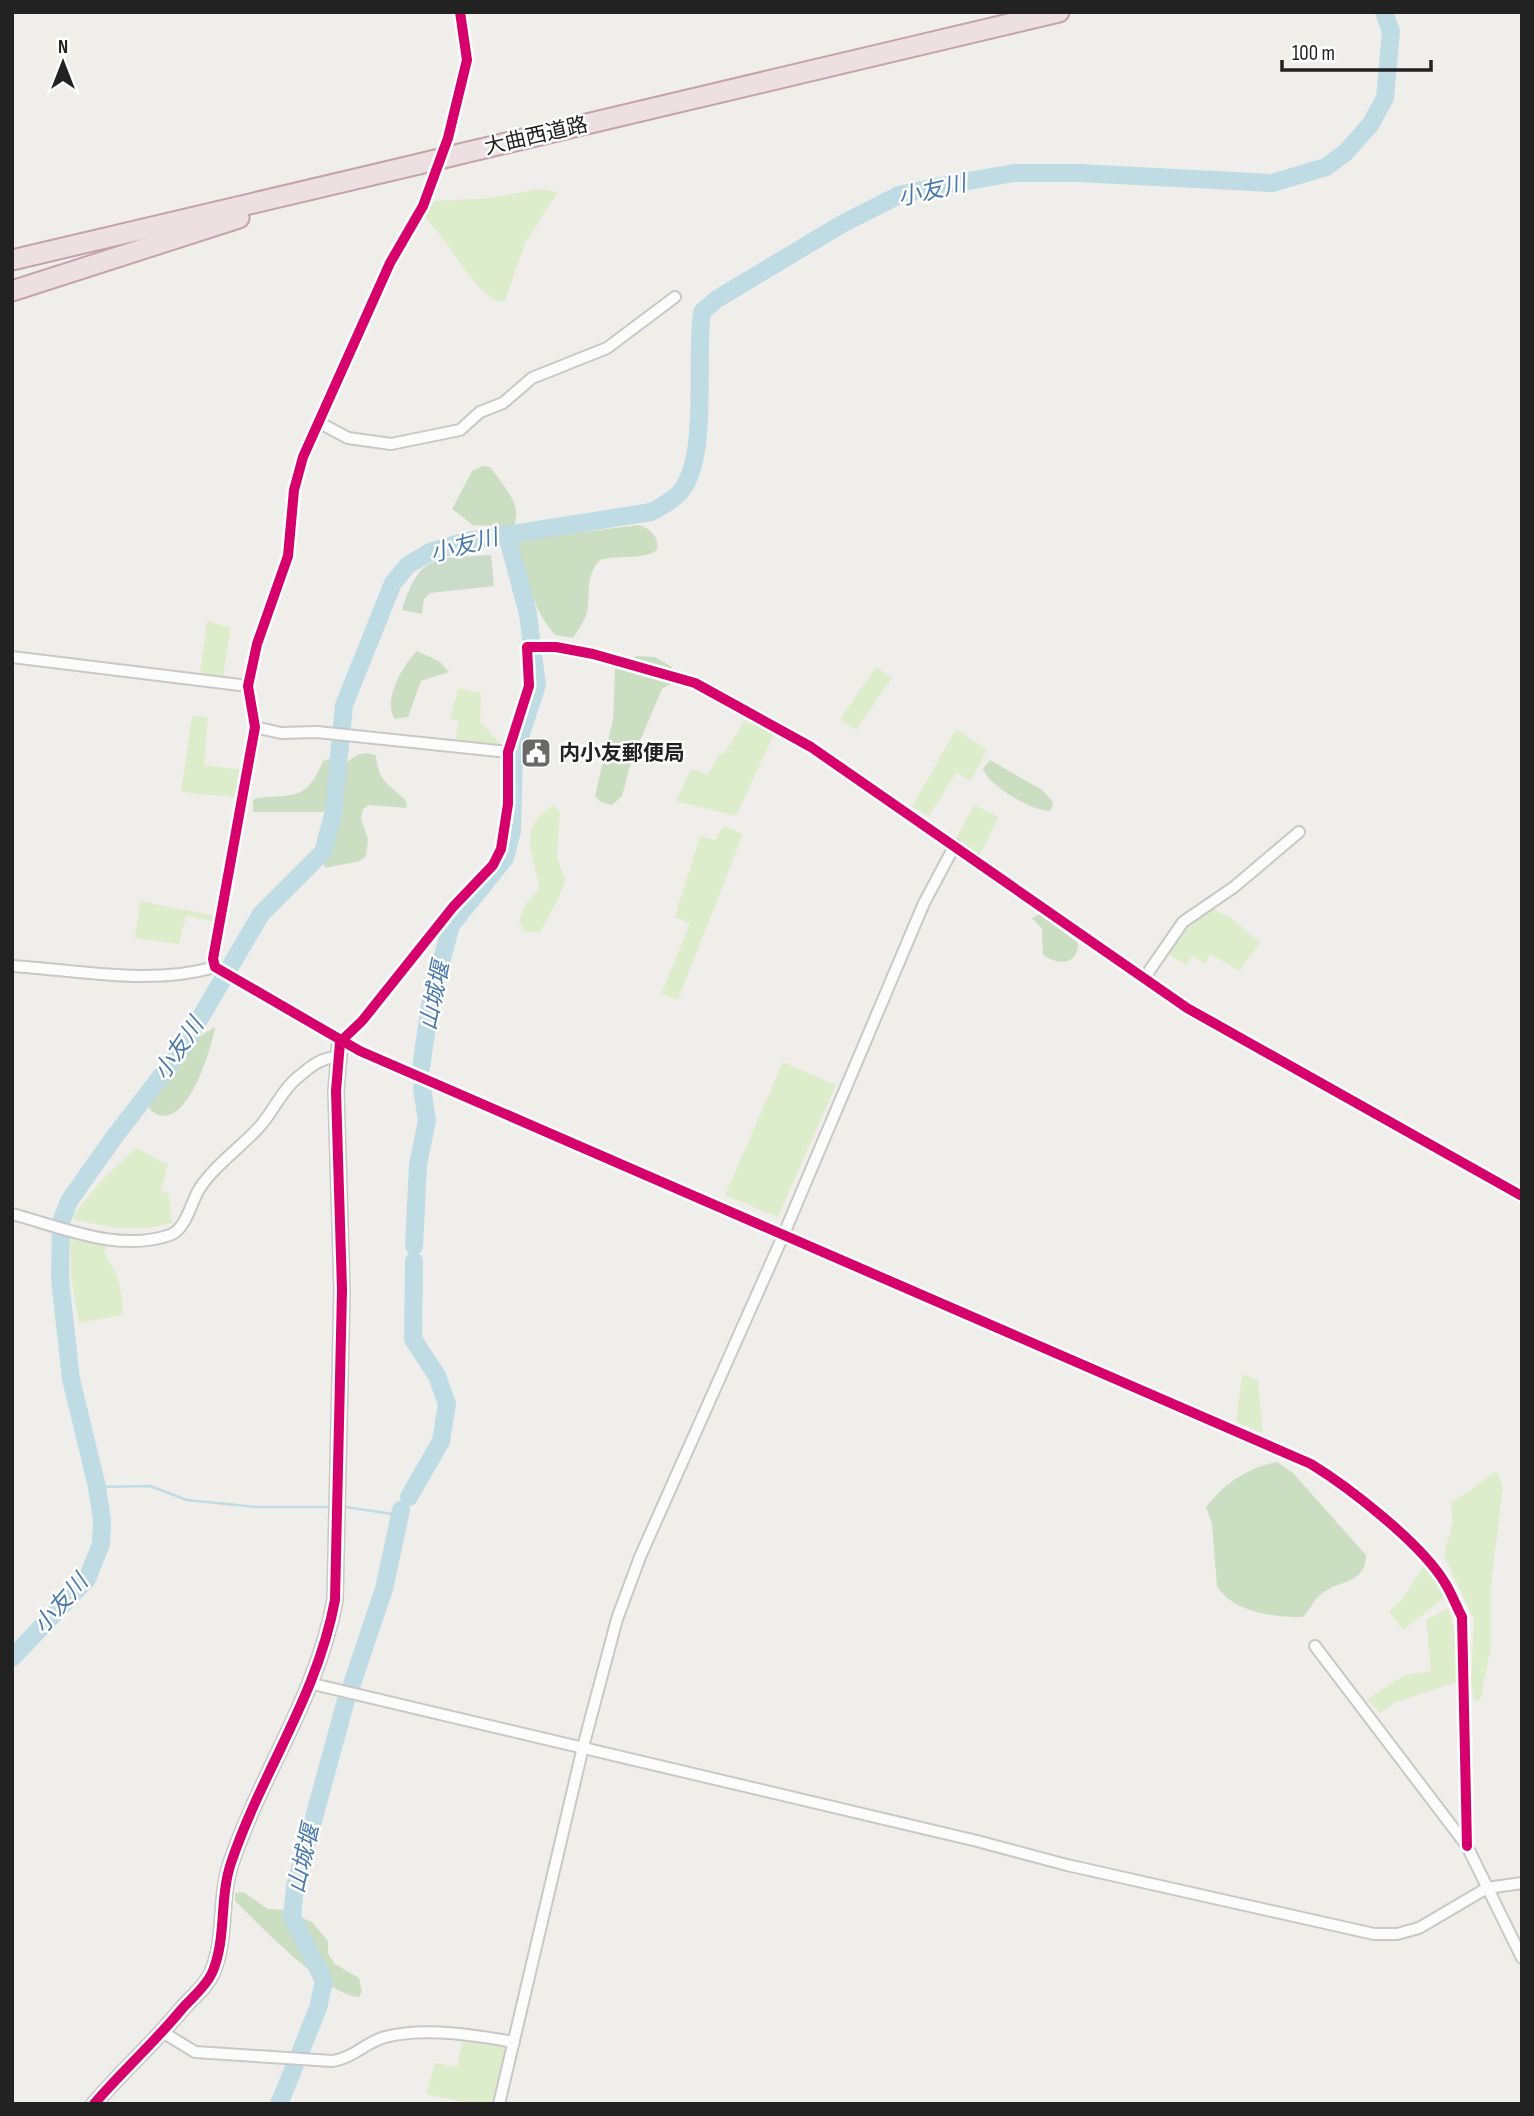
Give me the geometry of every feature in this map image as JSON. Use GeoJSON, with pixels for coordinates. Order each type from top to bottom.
{"type":"FeatureCollection","features":[{"type":"Feature","properties":{"kind":"highway","name":"大曲西道路"},"geometry":{"type":"LineString","coordinates":[[12,260],[1059,12]]}},
{"type":"Feature","properties":{"kind":"highway"},"geometry":{"type":"LineString","coordinates":[[12,291],[373,175]]}},
{"type":"Feature","properties":{"kind":"highway"},"geometry":{"type":"LineString","coordinates":[[12,247],[208,214]]}},
{"type":"Feature","properties":{"kind":"street"},"geometry":{"type":"LineString","coordinates":[[460,12],[467,60],[449,138],[423,206],[390,263],[303,457],[294,490],[288,556],[257,644],[248,687],[255,727],[214,959],[215,967],[340,1042],[1311,1464],[1339,1482],[1396,1530],[1439,1574],[1462,1617],[1467,1846]]}},
{"type":"Feature","properties":{"kind":"street"},"geometry":{"type":"LineString","coordinates":[[320,423],[348,438],[391,444],[460,430],[480,412],[503,403],[532,378],[607,348],[675,297]]}},
{"type":"Feature","properties":{"kind":"street"},"geometry":{"type":"LineString","coordinates":[[94,2104],[164,2033],[212,1972],[219,1947],[230,1866],[250,1814],[313,1684],[328,1637],[334,1600],[342,1290],[336,1091],[340,1042],[362,1021],[453,907],[493,865],[505,833],[508,752],[529,686],[527,647],[556,647],[593,654],[695,684],[747,710],[811,747],[1187,1008],[1522,1196]]}},
{"type":"Feature","properties":{"kind":"street"},"geometry":{"type":"LineString","coordinates":[[12,657],[248,687]]}},
{"type":"Feature","properties":{"kind":"street"},"geometry":{"type":"LineString","coordinates":[[255,727],[303,734],[317,732],[508,752]]}},
{"type":"Feature","properties":{"kind":"street"},"geometry":{"type":"LineString","coordinates":[[1145,977],[1183,922],[1234,887],[1299,832]]}},
{"type":"Feature","properties":{"kind":"street"},"geometry":{"type":"LineString","coordinates":[[499,2104],[583,1747],[617,1619],[640,1557],[783,1236],[924,903],[955,845]]}},
{"type":"Feature","properties":{"kind":"street"},"geometry":{"type":"LineString","coordinates":[[12,966],[107,976],[195,973],[215,967]]}},
{"type":"Feature","properties":{"kind":"street"},"geometry":{"type":"LineString","coordinates":[[12,1214],[90,1236],[119,1240],[171,1235],[178,1229],[200,1188],[264,1122],[293,1080],[315,1064],[328,1058],[339,1058]]}},
{"type":"Feature","properties":{"kind":"street"},"geometry":{"type":"LineString","coordinates":[[1315,1646],[1467,1846],[1522,1958]]}},
{"type":"Feature","properties":{"kind":"street"},"geometry":{"type":"LineString","coordinates":[[313,1684],[1067,1865],[1374,1934],[1397,1934],[1419,1928],[1487,1888],[1522,1883]]}},
{"type":"Feature","properties":{"kind":"street"},"geometry":{"type":"LineString","coordinates":[[164,2033],[195,2052],[332,2061],[348,2059],[369,2044],[397,2035],[470,2035],[514,2042]]}},
{"type":"Feature","properties":{"kind":"green space"},"geometry":{"type":"Polygon","coordinates":[[[539,189],[558,192],[525,243],[505,301],[499,302],[478,286],[424,217],[434,201],[491,198],[539,189]]]}},
{"type":"Feature","properties":{"kind":"green space"},"geometry":{"type":"Polygon","coordinates":[[[483,466],[490,467],[514,503],[516,519],[513,527],[473,525],[452,509],[472,471],[483,466]]]}},
{"type":"Feature","properties":{"kind":"green space"},"geometry":{"type":"Polygon","coordinates":[[[639,525],[653,534],[657,541],[657,550],[644,555],[600,560],[590,579],[587,613],[581,626],[573,638],[555,635],[536,604],[514,545],[519,540],[639,525]]]}},
{"type":"Feature","properties":{"kind":"green space"},"geometry":{"type":"Polygon","coordinates":[[[491,555],[494,586],[430,593],[424,599],[422,614],[402,610],[416,578],[433,562],[456,557],[491,555]]]}},
{"type":"Feature","properties":{"kind":"green space"},"geometry":{"type":"Polygon","coordinates":[[[207,621],[231,628],[223,676],[200,673],[207,621]]]}},
{"type":"Feature","properties":{"kind":"green space"},"geometry":{"type":"Polygon","coordinates":[[[417,651],[439,661],[449,672],[421,681],[408,717],[395,719],[391,702],[396,683],[417,651]]]}},
{"type":"Feature","properties":{"kind":"green space"},"geometry":{"type":"Polygon","coordinates":[[[636,656],[655,657],[672,667],[671,684],[662,689],[631,762],[622,796],[612,805],[601,802],[595,796],[613,719],[615,668],[636,656]]]}},
{"type":"Feature","properties":{"kind":"green space"},"geometry":{"type":"Polygon","coordinates":[[[876,667],[892,678],[856,730],[840,719],[876,667]]]}},
{"type":"Feature","properties":{"kind":"green space"},"geometry":{"type":"Polygon","coordinates":[[[458,688],[481,693],[480,721],[500,744],[455,740],[459,721],[450,719],[458,688]]]}},
{"type":"Feature","properties":{"kind":"green space"},"geometry":{"type":"Polygon","coordinates":[[[192,716],[208,717],[204,765],[244,770],[242,798],[181,792],[192,716]]]}},
{"type":"Feature","properties":{"kind":"green space"},"geometry":{"type":"Polygon","coordinates":[[[745,720],[774,734],[736,816],[676,801],[691,769],[708,774],[745,720]]]}},
{"type":"Feature","properties":{"kind":"green space"},"geometry":{"type":"Polygon","coordinates":[[[956,729],[987,750],[971,781],[956,773],[929,816],[912,807],[956,729]]]}},
{"type":"Feature","properties":{"kind":"green space"},"geometry":{"type":"Polygon","coordinates":[[[365,753],[376,755],[382,777],[406,801],[407,808],[369,805],[363,809],[361,818],[368,839],[366,856],[360,861],[325,868],[322,860],[331,849],[336,835],[340,784],[344,769],[351,759],[365,753]]]}},
{"type":"Feature","properties":{"kind":"green space"},"geometry":{"type":"Polygon","coordinates":[[[331,758],[332,794],[323,812],[253,812],[253,800],[257,798],[291,795],[305,789],[323,761],[331,758]]]}},
{"type":"Feature","properties":{"kind":"green space"},"geometry":{"type":"Polygon","coordinates":[[[990,760],[1042,790],[1053,802],[1052,808],[1049,811],[1032,807],[1002,790],[983,769],[990,760]]]}},
{"type":"Feature","properties":{"kind":"green space"},"geometry":{"type":"Polygon","coordinates":[[[555,805],[560,813],[557,856],[565,880],[560,896],[540,932],[525,932],[519,921],[526,903],[539,889],[531,853],[531,832],[542,814],[555,805]]]}},
{"type":"Feature","properties":{"kind":"green space"},"geometry":{"type":"Polygon","coordinates":[[[974,805],[999,817],[979,856],[957,837],[974,805]]]}},
{"type":"Feature","properties":{"kind":"green space"},"geometry":{"type":"Polygon","coordinates":[[[724,826],[743,834],[678,1000],[661,994],[690,924],[675,917],[700,836],[715,840],[724,826]]]}},
{"type":"Feature","properties":{"kind":"green space"},"geometry":{"type":"Polygon","coordinates":[[[140,901],[216,916],[216,922],[186,916],[179,944],[135,938],[140,901]]]}},
{"type":"Feature","properties":{"kind":"green space"},"geometry":{"type":"Polygon","coordinates":[[[1213,908],[1235,921],[1260,943],[1239,971],[1210,954],[1205,964],[1192,956],[1187,965],[1168,954],[1190,923],[1213,908]]]}},
{"type":"Feature","properties":{"kind":"green space"},"geometry":{"type":"Polygon","coordinates":[[[1039,914],[1078,943],[1075,956],[1071,960],[1055,961],[1043,955],[1042,929],[1032,918],[1039,914]]]}},
{"type":"Feature","properties":{"kind":"green space"},"geometry":{"type":"Polygon","coordinates":[[[215,1027],[208,1055],[184,1104],[173,1113],[161,1116],[149,1109],[150,1101],[199,1037],[215,1027]]]}},
{"type":"Feature","properties":{"kind":"green space"},"geometry":{"type":"Polygon","coordinates":[[[783,1062],[836,1085],[778,1217],[725,1195],[783,1062]]]}},
{"type":"Feature","properties":{"kind":"green space"},"geometry":{"type":"Polygon","coordinates":[[[136,1148],[168,1165],[161,1190],[169,1194],[172,1223],[146,1228],[121,1228],[71,1218],[103,1179],[136,1148]]]}},
{"type":"Feature","properties":{"kind":"green space"},"geometry":{"type":"Polygon","coordinates":[[[70,1238],[108,1244],[104,1253],[119,1282],[123,1315],[79,1323],[71,1278],[70,1238]]]}},
{"type":"Feature","properties":{"kind":"green space"},"geometry":{"type":"Polygon","coordinates":[[[1242,1374],[1258,1380],[1263,1433],[1236,1422],[1242,1374]]]}},
{"type":"Feature","properties":{"kind":"green space"},"geometry":{"type":"Polygon","coordinates":[[[1277,1462],[1293,1473],[1366,1555],[1365,1565],[1356,1577],[1320,1595],[1303,1617],[1256,1612],[1233,1602],[1217,1586],[1212,1524],[1206,1507],[1237,1478],[1256,1468],[1277,1462]]]}},
{"type":"Feature","properties":{"kind":"green space"},"geometry":{"type":"Polygon","coordinates":[[[1497,1471],[1503,1487],[1491,1585],[1491,1647],[1480,1701],[1474,1701],[1471,1682],[1474,1620],[1444,1555],[1453,1521],[1451,1503],[1497,1471]]]}},
{"type":"Feature","properties":{"kind":"green space"},"geometry":{"type":"Polygon","coordinates":[[[1423,1566],[1436,1580],[1444,1598],[1403,1630],[1389,1612],[1404,1597],[1423,1566]]]}},
{"type":"Feature","properties":{"kind":"green space"},"geometry":{"type":"Polygon","coordinates":[[[1449,1608],[1457,1646],[1457,1682],[1396,1702],[1380,1713],[1367,1699],[1405,1675],[1431,1671],[1426,1620],[1449,1608]]]}},
{"type":"Feature","properties":{"kind":"green space"},"geometry":{"type":"Polygon","coordinates":[[[243,1892],[268,1909],[284,1910],[312,1922],[328,1941],[328,1954],[335,1964],[359,1978],[362,1992],[359,1997],[346,1994],[330,1985],[294,1958],[235,1901],[235,1893],[243,1892]]]}},
{"type":"Feature","properties":{"kind":"green space"},"geometry":{"type":"Polygon","coordinates":[[[463,2040],[506,2047],[491,2104],[472,2104],[426,2094],[435,2063],[457,2067],[463,2040]]]}},
{"type":"Feature","properties":{"kind":"waterway","name":"小友川"},"geometry":{"type":"LineString","coordinates":[[12,1658],[87,1579],[101,1544],[102,1520],[97,1487],[71,1379],[60,1279],[61,1222],[69,1201],[182,1049],[261,914],[323,852],[333,815],[344,705],[393,583],[408,565],[430,552],[467,541],[651,512],[672,500],[682,490],[696,453],[702,312],[717,299],[842,224],[899,195],[1014,173],[1079,173],[1272,183],[1326,167],[1346,152],[1370,125],[1385,98],[1391,31],[1384,12]]}},
{"type":"Feature","properties":{"kind":"waterway","name":"山城堰"},"geometry":{"type":"LineString","coordinates":[[507,535],[528,614],[531,638]]}},
{"type":"Feature","properties":{"kind":"waterway","name":"山城堰"},"geometry":{"type":"LineString","coordinates":[[421,1068],[430,1005],[451,925],[505,858],[512,831],[514,755],[537,685],[533,655]]}},
{"type":"Feature","properties":{"kind":"waterway","name":"山城堰"},"geometry":{"type":"LineString","coordinates":[[414,1246],[418,1165],[427,1120],[422,1088]]}},
{"type":"Feature","properties":{"kind":"waterway","name":"山城堰"},"geometry":{"type":"LineString","coordinates":[[409,1497],[441,1441],[447,1404],[437,1376],[413,1339],[414,1261]]}},
{"type":"Feature","properties":{"kind":"waterway"},"geometry":{"type":"LineString","coordinates":[[97,1487],[150,1486],[187,1500],[256,1507],[333,1507]]}},
{"type":"Feature","properties":{"kind":"waterway"},"geometry":{"type":"LineString","coordinates":[[346,1507],[399,1515]]}},
{"type":"Feature","properties":{"kind":"waterway","name":"山城堰"},"geometry":{"type":"LineString","coordinates":[[352,1684],[384,1589],[401,1510]]}},
{"type":"Feature","properties":{"kind":"waterway","name":"山城堰"},"geometry":{"type":"LineString","coordinates":[[300,2053],[318,2008],[324,1981],[292,1917],[295,1887],[346,1700]]}},
{"type":"Feature","properties":{"kind":"waterway","name":"山城堰"},"geometry":{"type":"LineString","coordinates":[[279,2104],[295,2065]]}},
{"type":"Feature","properties":{"kind":"cycle path"},"geometry":{"type":"LineString","coordinates":[[460,12],[467,60],[448,138],[423,206],[390,263],[303,457],[294,490],[288,556],[257,644],[248,686],[255,727],[213,959],[215,967],[360,1051],[1311,1464],[1327,1474],[1384,1518],[1420,1551],[1445,1583],[1462,1617],[1467,1846]]}},
{"type":"Feature","properties":{"kind":"cycle path"},"geometry":{"type":"LineString","coordinates":[[94,2104],[202,1988],[212,1973],[220,1946],[225,1890],[231,1863],[316,1669],[327,1635],[335,1600],[342,1290],[336,1091],[340,1042],[362,1021],[453,907],[493,865],[501,849],[508,804],[508,752],[529,686],[527,647],[556,647],[593,654],[695,683],[811,747],[1187,1008],[1522,1196]]}},
{"type":"Feature","properties":{"kind":"place","name":"内小友郵便局"},"geometry":{"type":"Point","coordinates":[536,753]}}]}
